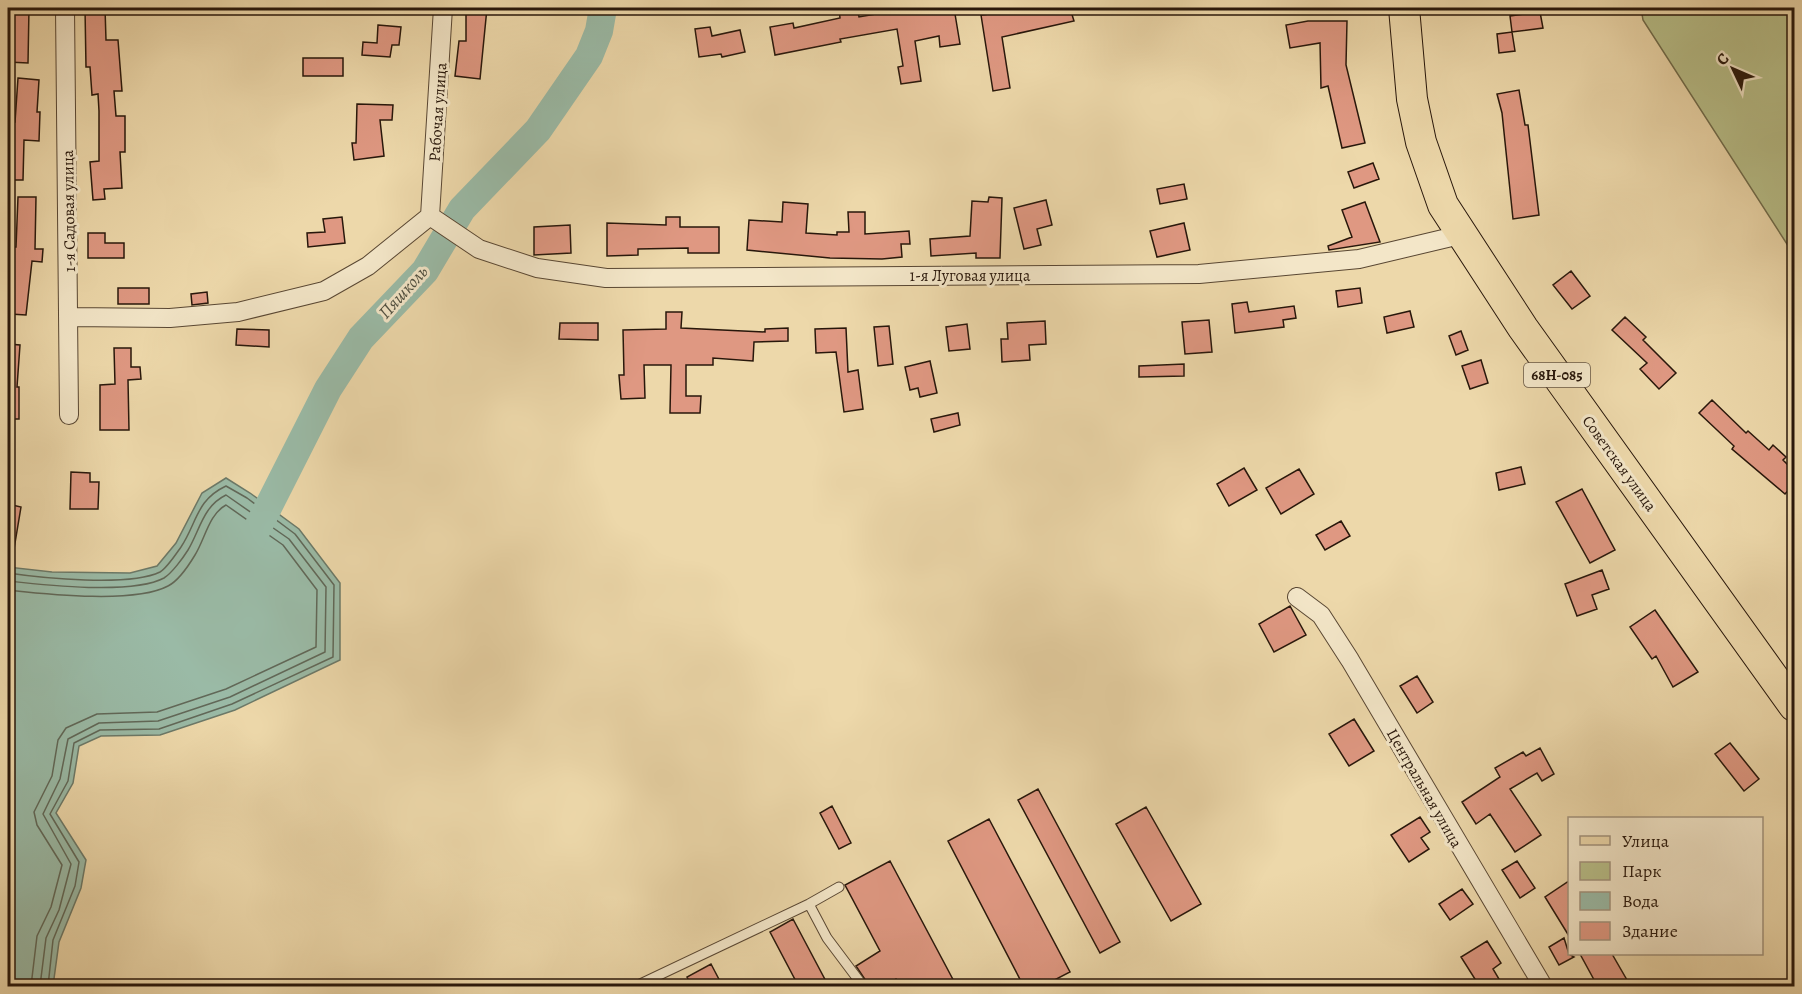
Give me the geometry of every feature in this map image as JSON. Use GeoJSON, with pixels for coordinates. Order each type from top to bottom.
{"type":"FeatureCollection","features":[{"type":"Feature","properties":{"kind":"main road","name":"Советская улица"},"geometry":{"type":"LineString","coordinates":[[1404,8],[1412,99],[1421,142],[1443,205],[1460,235],[1523,328],[1794,706]]}},
{"type":"Feature","properties":{"kind":"street","name":"1-я Садовая улица"},"geometry":{"type":"LineString","coordinates":[[65,8],[70,317],[69,415]]}},
{"type":"Feature","properties":{"kind":"street","name":"Рабочая улица"},"geometry":{"type":"LineString","coordinates":[[430,216],[443,8]]}},
{"type":"Feature","properties":{"kind":"street"},"geometry":{"type":"LineString","coordinates":[[70,317],[170,318],[226,313],[324,291],[368,266],[430,216]]}},
{"type":"Feature","properties":{"kind":"street","name":"1-я Луговая улица"},"geometry":{"type":"LineString","coordinates":[[430,216],[479,249],[537,268],[606,278],[1199,274],[1359,259],[1460,235]]}},
{"type":"Feature","properties":{"kind":"street","name":"Центральная улица"},"geometry":{"type":"LineString","coordinates":[[1297,597],[1321,615],[1350,660],[1543,987]]}},
{"type":"Feature","properties":{"kind":"lane"},"geometry":{"type":"LineString","coordinates":[[636,987],[809,904],[839,887]]}},
{"type":"Feature","properties":{"kind":"lane"},"geometry":{"type":"LineString","coordinates":[[809,904],[827,938],[863,987]]}},
{"type":"Feature","properties":{"kind":"green space"},"geometry":{"type":"Polygon","coordinates":[[[1641,8],[1794,8],[1794,255],[1643,20],[1641,8]]]}},
{"type":"Feature","properties":{"kind":"water"},"geometry":{"type":"Polygon","coordinates":[[[226,478],[299,529],[340,583],[340,660],[235,710],[160,735],[101,736],[79,746],[73,783],[56,813],[86,860],[81,888],[59,942],[53,986],[8,986],[8,567],[52,572],[130,573],[157,566],[176,543],[202,493],[226,478]]]}},
{"type":"Feature","properties":{"kind":"building"},"geometry":{"type":"Polygon","coordinates":[[[8,8],[29,8],[28,63],[8,62],[8,8]]]}},
{"type":"Feature","properties":{"kind":"building"},"geometry":{"type":"Polygon","coordinates":[[[85,8],[105,8],[106,40],[118,40],[122,91],[114,91],[116,116],[125,116],[125,152],[120,152],[122,188],[104,189],[105,199],[93,200],[90,162],[99,161],[99,111],[98,94],[92,95],[90,67],[86,67],[85,8]]]}},
{"type":"Feature","properties":{"kind":"building"},"geometry":{"type":"Polygon","coordinates":[[[466,8],[487,8],[480,79],[455,76],[459,41],[466,41],[466,8]]]}},
{"type":"Feature","properties":{"kind":"building"},"geometry":{"type":"Polygon","coordinates":[[[857,8],[859,17],[893,11],[893,8],[954,8],[960,44],[940,47],[939,36],[915,41],[921,81],[901,84],[898,67],[903,66],[897,29],[840,39],[841,42],[775,55],[770,27],[793,23],[794,28],[840,18],[839,9],[857,8]]]}},
{"type":"Feature","properties":{"kind":"building"},"geometry":{"type":"Polygon","coordinates":[[[1006,8],[1070,8],[1074,21],[1002,37],[1010,88],[993,91],[981,15],[1007,12],[1006,8]]]}},
{"type":"Feature","properties":{"kind":"building"},"geometry":{"type":"Polygon","coordinates":[[[1540,12],[1543,28],[1512,32],[1510,16],[1540,12]]]}},
{"type":"Feature","properties":{"kind":"building"},"geometry":{"type":"Polygon","coordinates":[[[1308,21],[1347,21],[1346,65],[1365,143],[1342,148],[1328,86],[1321,88],[1320,43],[1290,48],[1286,25],[1308,21]]]}},
{"type":"Feature","properties":{"kind":"building"},"geometry":{"type":"Polygon","coordinates":[[[378,25],[401,27],[399,45],[392,45],[390,57],[362,55],[363,42],[377,43],[378,25]]]}},
{"type":"Feature","properties":{"kind":"building"},"geometry":{"type":"Polygon","coordinates":[[[710,27],[712,36],[740,30],[745,52],[722,57],[721,54],[699,57],[695,29],[710,27]]]}},
{"type":"Feature","properties":{"kind":"building"},"geometry":{"type":"Polygon","coordinates":[[[1512,32],[1515,51],[1499,53],[1497,34],[1512,32]]]}},
{"type":"Feature","properties":{"kind":"building"},"geometry":{"type":"Polygon","coordinates":[[[303,58],[343,58],[343,76],[303,76],[303,58]]]}},
{"type":"Feature","properties":{"kind":"building"},"geometry":{"type":"Polygon","coordinates":[[[18,78],[39,80],[37,112],[40,112],[39,141],[24,140],[23,180],[8,180],[9,122],[15,122],[18,78]]]}},
{"type":"Feature","properties":{"kind":"building"},"geometry":{"type":"Polygon","coordinates":[[[1519,90],[1525,125],[1528,125],[1539,215],[1513,219],[1502,113],[1497,94],[1519,90]]]}},
{"type":"Feature","properties":{"kind":"building"},"geometry":{"type":"Polygon","coordinates":[[[357,104],[393,105],[392,120],[380,120],[384,156],[354,160],[352,143],[356,143],[357,104]]]}},
{"type":"Feature","properties":{"kind":"building"},"geometry":{"type":"Polygon","coordinates":[[[1373,163],[1379,179],[1354,188],[1348,172],[1373,163]]]}},
{"type":"Feature","properties":{"kind":"building"},"geometry":{"type":"Polygon","coordinates":[[[1184,184],[1187,199],[1160,204],[1157,189],[1184,184]]]}},
{"type":"Feature","properties":{"kind":"building"},"geometry":{"type":"Polygon","coordinates":[[[18,197],[36,197],[35,249],[43,249],[42,262],[32,261],[26,315],[10,314],[12,296],[8,295],[8,247],[16,247],[18,197]]]}},
{"type":"Feature","properties":{"kind":"building"},"geometry":{"type":"Polygon","coordinates":[[[989,197],[1002,198],[1000,258],[976,258],[976,253],[931,256],[930,239],[970,236],[972,201],[988,202],[989,197]]]}},
{"type":"Feature","properties":{"kind":"building"},"geometry":{"type":"Polygon","coordinates":[[[1046,200],[1052,225],[1037,229],[1041,245],[1024,249],[1014,208],[1046,200]]]}},
{"type":"Feature","properties":{"kind":"building"},"geometry":{"type":"Polygon","coordinates":[[[783,202],[808,204],[806,233],[837,235],[837,232],[849,232],[848,212],[865,212],[865,234],[909,231],[910,244],[901,244],[902,257],[882,259],[830,258],[747,250],[749,220],[782,222],[783,202]]]}},
{"type":"Feature","properties":{"kind":"building"},"geometry":{"type":"Polygon","coordinates":[[[1365,202],[1380,242],[1329,250],[1328,246],[1352,237],[1342,210],[1365,202]]]}},
{"type":"Feature","properties":{"kind":"building"},"geometry":{"type":"Polygon","coordinates":[[[342,217],[345,243],[308,247],[307,233],[325,232],[323,219],[342,217]]]}},
{"type":"Feature","properties":{"kind":"building"},"geometry":{"type":"Polygon","coordinates":[[[666,217],[680,217],[680,227],[719,227],[719,253],[688,253],[688,248],[638,249],[638,255],[607,256],[607,223],[666,225],[666,217]]]}},
{"type":"Feature","properties":{"kind":"building"},"geometry":{"type":"Polygon","coordinates":[[[1184,223],[1190,250],[1157,257],[1150,231],[1184,223]]]}},
{"type":"Feature","properties":{"kind":"building"},"geometry":{"type":"Polygon","coordinates":[[[570,225],[571,253],[534,255],[534,227],[570,225]]]}},
{"type":"Feature","properties":{"kind":"building"},"geometry":{"type":"Polygon","coordinates":[[[88,233],[105,233],[105,243],[124,243],[124,258],[88,258],[88,233]]]}},
{"type":"Feature","properties":{"kind":"building"},"geometry":{"type":"Polygon","coordinates":[[[1571,271],[1590,296],[1572,309],[1553,285],[1571,271]]]}},
{"type":"Feature","properties":{"kind":"building"},"geometry":{"type":"Polygon","coordinates":[[[118,288],[149,288],[149,304],[118,304],[118,288]]]}},
{"type":"Feature","properties":{"kind":"building"},"geometry":{"type":"Polygon","coordinates":[[[1360,288],[1362,303],[1338,307],[1336,291],[1360,288]]]}},
{"type":"Feature","properties":{"kind":"building"},"geometry":{"type":"Polygon","coordinates":[[[207,292],[208,303],[192,305],[191,294],[207,292]]]}},
{"type":"Feature","properties":{"kind":"building"},"geometry":{"type":"Polygon","coordinates":[[[1247,302],[1249,312],[1294,306],[1296,318],[1283,320],[1284,327],[1235,333],[1232,304],[1247,302]]]}},
{"type":"Feature","properties":{"kind":"building"},"geometry":{"type":"Polygon","coordinates":[[[1410,311],[1414,327],[1387,333],[1384,317],[1410,311]]]}},
{"type":"Feature","properties":{"kind":"building"},"geometry":{"type":"Polygon","coordinates":[[[666,312],[682,312],[681,328],[765,332],[765,329],[788,328],[788,341],[754,342],[753,361],[713,358],[713,365],[686,365],[686,396],[701,396],[700,413],[670,413],[671,365],[644,365],[645,398],[621,399],[619,375],[624,375],[623,330],[666,329],[666,312]]]}},
{"type":"Feature","properties":{"kind":"building"},"geometry":{"type":"Polygon","coordinates":[[[1625,317],[1646,337],[1643,340],[1676,373],[1659,389],[1640,369],[1647,363],[1612,330],[1625,317]]]}},
{"type":"Feature","properties":{"kind":"building"},"geometry":{"type":"Polygon","coordinates":[[[1209,320],[1212,352],[1185,354],[1182,322],[1209,320]]]}},
{"type":"Feature","properties":{"kind":"building"},"geometry":{"type":"Polygon","coordinates":[[[1045,321],[1046,344],[1029,345],[1030,360],[1002,362],[1001,339],[1008,339],[1007,323],[1045,321]]]}},
{"type":"Feature","properties":{"kind":"building"},"geometry":{"type":"Polygon","coordinates":[[[560,323],[598,323],[598,340],[559,339],[560,323]]]}},
{"type":"Feature","properties":{"kind":"building"},"geometry":{"type":"Polygon","coordinates":[[[967,324],[970,349],[949,351],[946,327],[967,324]]]}},
{"type":"Feature","properties":{"kind":"building"},"geometry":{"type":"Polygon","coordinates":[[[889,326],[893,364],[878,366],[874,327],[889,326]]]}},
{"type":"Feature","properties":{"kind":"building"},"geometry":{"type":"Polygon","coordinates":[[[846,328],[848,372],[858,370],[863,409],[844,412],[836,352],[816,353],[815,329],[846,328]]]}},
{"type":"Feature","properties":{"kind":"building"},"geometry":{"type":"Polygon","coordinates":[[[237,329],[269,330],[269,347],[236,345],[237,329]]]}},
{"type":"Feature","properties":{"kind":"building"},"geometry":{"type":"Polygon","coordinates":[[[1461,331],[1468,350],[1456,355],[1449,336],[1461,331]]]}},
{"type":"Feature","properties":{"kind":"building"},"geometry":{"type":"Polygon","coordinates":[[[8,344],[20,345],[17,387],[19,387],[19,419],[8,419],[8,344]]]}},
{"type":"Feature","properties":{"kind":"building"},"geometry":{"type":"Polygon","coordinates":[[[114,348],[131,348],[131,367],[140,367],[141,379],[128,380],[129,430],[100,430],[100,385],[115,384],[114,348]]]}},
{"type":"Feature","properties":{"kind":"building"},"geometry":{"type":"Polygon","coordinates":[[[1481,360],[1488,383],[1470,389],[1462,366],[1481,360]]]}},
{"type":"Feature","properties":{"kind":"building"},"geometry":{"type":"Polygon","coordinates":[[[930,361],[937,393],[920,397],[918,388],[910,390],[905,367],[930,361]]]}},
{"type":"Feature","properties":{"kind":"building"},"geometry":{"type":"Polygon","coordinates":[[[1184,364],[1184,376],[1139,377],[1139,366],[1184,364]]]}},
{"type":"Feature","properties":{"kind":"building"},"geometry":{"type":"Polygon","coordinates":[[[1712,400],[1746,433],[1748,431],[1769,450],[1773,445],[1786,457],[1783,460],[1794,471],[1794,484],[1785,494],[1732,449],[1734,446],[1699,413],[1712,400]]]}},
{"type":"Feature","properties":{"kind":"building"},"geometry":{"type":"Polygon","coordinates":[[[958,413],[960,425],[934,432],[931,419],[958,413]]]}},
{"type":"Feature","properties":{"kind":"building"},"geometry":{"type":"Polygon","coordinates":[[[1521,467],[1525,484],[1499,490],[1496,473],[1521,467]]]}},
{"type":"Feature","properties":{"kind":"building"},"geometry":{"type":"Polygon","coordinates":[[[1244,468],[1257,490],[1229,506],[1217,484],[1244,468]]]}},
{"type":"Feature","properties":{"kind":"building"},"geometry":{"type":"Polygon","coordinates":[[[1299,469],[1314,494],[1281,514],[1266,488],[1299,469]]]}},
{"type":"Feature","properties":{"kind":"building"},"geometry":{"type":"Polygon","coordinates":[[[71,472],[90,473],[90,482],[99,482],[98,509],[70,509],[71,472]]]}},
{"type":"Feature","properties":{"kind":"building"},"geometry":{"type":"Polygon","coordinates":[[[1582,489],[1615,550],[1590,563],[1556,502],[1582,489]]]}},
{"type":"Feature","properties":{"kind":"building"},"geometry":{"type":"Polygon","coordinates":[[[8,504],[21,507],[14,549],[8,549],[8,504]]]}},
{"type":"Feature","properties":{"kind":"building"},"geometry":{"type":"Polygon","coordinates":[[[1341,521],[1350,536],[1325,550],[1316,535],[1341,521]]]}},
{"type":"Feature","properties":{"kind":"building"},"geometry":{"type":"Polygon","coordinates":[[[1602,570],[1609,589],[1592,595],[1597,609],[1577,616],[1565,584],[1602,570]]]}},
{"type":"Feature","properties":{"kind":"building"},"geometry":{"type":"Polygon","coordinates":[[[1290,606],[1306,635],[1274,652],[1259,624],[1290,606]]]}},
{"type":"Feature","properties":{"kind":"building"},"geometry":{"type":"Polygon","coordinates":[[[1655,610],[1698,672],[1673,687],[1656,656],[1652,659],[1630,627],[1655,610]]]}},
{"type":"Feature","properties":{"kind":"building"},"geometry":{"type":"Polygon","coordinates":[[[1417,676],[1433,702],[1417,713],[1400,686],[1417,676]]]}},
{"type":"Feature","properties":{"kind":"building"},"geometry":{"type":"Polygon","coordinates":[[[1354,719],[1374,751],[1349,766],[1329,734],[1354,719]]]}},
{"type":"Feature","properties":{"kind":"building"},"geometry":{"type":"Polygon","coordinates":[[[1730,743],[1759,779],[1744,791],[1715,754],[1730,743]]]}},
{"type":"Feature","properties":{"kind":"building"},"geometry":{"type":"Polygon","coordinates":[[[1540,748],[1554,774],[1542,781],[1537,773],[1510,789],[1541,835],[1515,852],[1490,814],[1476,824],[1462,802],[1500,777],[1495,768],[1523,752],[1526,756],[1540,748]]]}},
{"type":"Feature","properties":{"kind":"building"},"geometry":{"type":"Polygon","coordinates":[[[1038,789],[1120,942],[1100,953],[1018,800],[1038,789]]]}},
{"type":"Feature","properties":{"kind":"building"},"geometry":{"type":"Polygon","coordinates":[[[832,806],[851,843],[839,849],[820,813],[832,806]]]}},
{"type":"Feature","properties":{"kind":"building"},"geometry":{"type":"Polygon","coordinates":[[[1146,807],[1201,904],[1171,921],[1116,824],[1146,807]]]}},
{"type":"Feature","properties":{"kind":"building"},"geometry":{"type":"Polygon","coordinates":[[[1420,817],[1430,832],[1421,838],[1429,849],[1409,862],[1391,835],[1420,817]]]}},
{"type":"Feature","properties":{"kind":"building"},"geometry":{"type":"Polygon","coordinates":[[[989,819],[1070,972],[1041,987],[1024,987],[948,841],[989,819]]]}},
{"type":"Feature","properties":{"kind":"building"},"geometry":{"type":"Polygon","coordinates":[[[890,861],[957,987],[900,987],[896,979],[882,987],[870,987],[856,966],[880,951],[845,885],[890,861]]]}},
{"type":"Feature","properties":{"kind":"building"},"geometry":{"type":"Polygon","coordinates":[[[1517,861],[1535,888],[1520,898],[1502,870],[1517,861]]]}},
{"type":"Feature","properties":{"kind":"building"},"geometry":{"type":"Polygon","coordinates":[[[1568,882],[1568,934],[1545,897],[1568,882]]]}},
{"type":"Feature","properties":{"kind":"building"},"geometry":{"type":"Polygon","coordinates":[[[1462,889],[1473,904],[1450,920],[1439,904],[1462,889]]]}},
{"type":"Feature","properties":{"kind":"building"},"geometry":{"type":"Polygon","coordinates":[[[793,919],[829,987],[799,987],[770,932],[793,919]]]}},
{"type":"Feature","properties":{"kind":"building"},"geometry":{"type":"Polygon","coordinates":[[[1564,938],[1568,955],[1574,957],[1559,965],[1549,947],[1564,938]]]}},
{"type":"Feature","properties":{"kind":"building"},"geometry":{"type":"Polygon","coordinates":[[[1487,941],[1501,963],[1493,969],[1499,979],[1488,987],[1480,987],[1461,957],[1487,941]]]}},
{"type":"Feature","properties":{"kind":"building"},"geometry":{"type":"Polygon","coordinates":[[[1581,955],[1613,955],[1627,980],[1616,987],[1598,987],[1581,955]]]}},
{"type":"Feature","properties":{"kind":"building"},"geometry":{"type":"Polygon","coordinates":[[[711,964],[723,987],[692,987],[687,977],[711,964]]]}},
{"type":"Feature","properties":{"kind":"waterway","name":"Пяшколь"},"geometry":{"type":"LineString","coordinates":[[251,541],[328,389],[361,338],[425,271],[462,209],[538,130],[589,56],[599,31],[603,8]]}}]}
